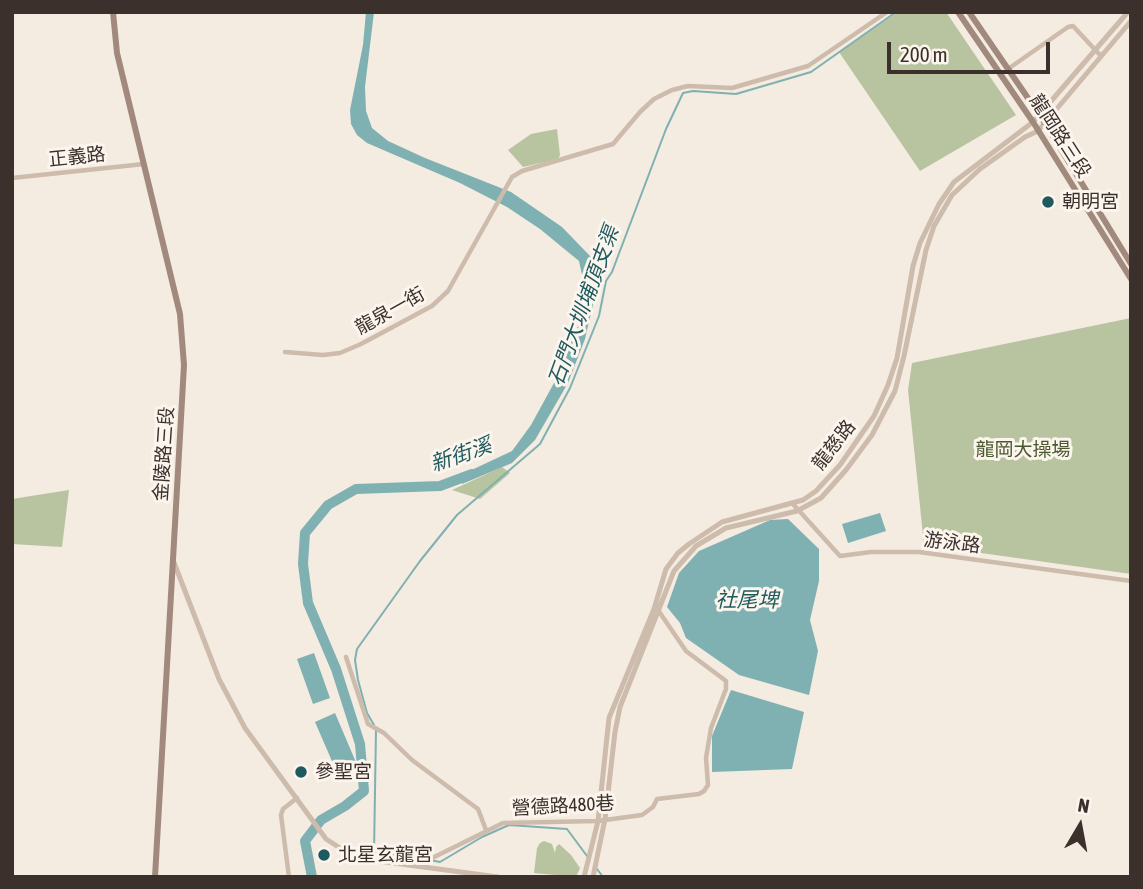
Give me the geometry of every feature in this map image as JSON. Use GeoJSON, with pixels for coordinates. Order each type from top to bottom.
{"type":"FeatureCollection","features":[{"type":"Feature","properties":{"kind":"main road","name":"金陵路三段"},"geometry":{"type":"LineString","coordinates":[[113,12],[115,40],[180,314],[184,365],[155,877]]}},
{"type":"Feature","properties":{"kind":"main road","name":"龍岡路三段"},"geometry":{"type":"LineString","coordinates":[[958,12],[1038,131],[1131,279]]}},
{"type":"Feature","properties":{"kind":"main road","name":"龍岡路三段"},"geometry":{"type":"LineString","coordinates":[[969,12],[1045,122],[1131,264]]}},
{"type":"Feature","properties":{"kind":"street","name":"龍泉一街"},"geometry":{"type":"LineString","coordinates":[[285,352],[323,355],[340,353],[432,306],[448,291],[512,177],[522,171],[613,144],[639,112],[654,99],[672,90],[688,86],[732,88],[808,66],[887,12]]}},
{"type":"Feature","properties":{"kind":"street","name":"龍慈路"},"geometry":{"type":"LineString","coordinates":[[593,877],[600,853],[620,707],[657,609],[666,569],[678,553],[722,522],[793,504],[816,491],[843,468],[874,416],[888,386],[897,358],[914,265],[928,223],[954,182],[1032,122],[1128,12]]}},
{"type":"Feature","properties":{"kind":"street","name":"龍慈路"},"geometry":{"type":"LineString","coordinates":[[584,877],[598,821],[609,718],[674,571],[696,546],[726,528],[797,511],[821,498],[872,435],[895,391],[926,250],[952,195],[980,169],[1024,137],[1038,131],[1100,55],[1131,22]]}},
{"type":"Feature","properties":{"kind":"street"},"geometry":{"type":"LineString","coordinates":[[1007,70],[1073,26],[1100,55]]}},
{"type":"Feature","properties":{"kind":"street","name":"正義路"},"geometry":{"type":"LineString","coordinates":[[12,178],[144,163]]}},
{"type":"Feature","properties":{"kind":"street","name":"游泳路"},"geometry":{"type":"LineString","coordinates":[[793,504],[840,556],[871,552],[919,552],[1131,581]]}},
{"type":"Feature","properties":{"kind":"street"},"geometry":{"type":"LineString","coordinates":[[172,557],[219,679],[245,728],[326,839],[354,856],[498,877]]}},
{"type":"Feature","properties":{"kind":"street","name":"營德路480巷"},"geometry":{"type":"LineString","coordinates":[[416,866],[503,823],[598,821],[642,815],[653,807],[657,799],[699,794],[708,785],[706,758],[711,728],[726,689],[726,681],[686,651],[657,609]]}},
{"type":"Feature","properties":{"kind":"street"},"geometry":{"type":"LineString","coordinates":[[346,657],[368,724],[384,733],[412,760],[478,809],[486,830]]}},
{"type":"Feature","properties":{"kind":"street"},"geometry":{"type":"LineString","coordinates":[[289,877],[281,815],[283,809],[297,798]]}},
{"type":"Feature","properties":{"kind":"green space"},"geometry":{"type":"Polygon","coordinates":[[[898,12],[946,12],[1016,115],[920,171],[839,52],[898,12]]]}},
{"type":"Feature","properties":{"kind":"green space"},"geometry":{"type":"Polygon","coordinates":[[[557,129],[560,155],[558,159],[523,167],[508,150],[531,134],[557,129]]]}},
{"type":"Feature","properties":{"kind":"green space","name":"龍岡大操場"},"geometry":{"type":"Polygon","coordinates":[[[1131,318],[1131,574],[924,545],[908,390],[912,363],[1131,318]]]}},
{"type":"Feature","properties":{"kind":"green space"},"geometry":{"type":"Polygon","coordinates":[[[502,467],[510,473],[480,499],[452,490],[502,467]]]}},
{"type":"Feature","properties":{"kind":"green space"},"geometry":{"type":"Polygon","coordinates":[[[69,490],[62,547],[12,544],[12,499],[69,490]]]}},
{"type":"Feature","properties":{"kind":"green space"},"geometry":{"type":"Polygon","coordinates":[[[544,841],[552,844],[555,853],[559,844],[571,855],[580,868],[576,877],[534,873],[537,848],[544,841]]]}},
{"type":"Feature","properties":{"kind":"water","name":"新街溪"},"geometry":{"type":"Polygon","coordinates":[[[366,12],[374,12],[365,87],[366,111],[372,128],[388,141],[511,192],[562,227],[591,257],[595,296],[585,339],[568,383],[535,440],[512,463],[462,484],[461,475],[512,451],[531,425],[554,383],[581,319],[584,284],[579,261],[540,229],[507,207],[460,183],[367,143],[357,135],[351,124],[350,110],[363,45],[366,12]]]}},
{"type":"Feature","properties":{"kind":"water"},"geometry":{"type":"Polygon","coordinates":[[[880,513],[886,531],[848,543],[842,524],[880,513]]]}},
{"type":"Feature","properties":{"kind":"water","name":"社尾埤"},"geometry":{"type":"Polygon","coordinates":[[[788,519],[819,549],[819,581],[810,620],[818,651],[809,695],[739,675],[686,638],[680,623],[667,607],[679,573],[699,551],[770,520],[788,519]]]}},
{"type":"Feature","properties":{"kind":"water"},"geometry":{"type":"Polygon","coordinates":[[[314,653],[330,698],[313,704],[297,659],[314,653]]]}},
{"type":"Feature","properties":{"kind":"water"},"geometry":{"type":"Polygon","coordinates":[[[731,690],[804,712],[792,769],[712,772],[712,736],[731,690]]]}},
{"type":"Feature","properties":{"kind":"water"},"geometry":{"type":"Polygon","coordinates":[[[335,713],[358,767],[338,775],[315,722],[335,713]]]}},
{"type":"Feature","properties":{"kind":"waterway","name":"石門大圳埔頂支渠"},"geometry":{"type":"LineString","coordinates":[[374,725],[367,713],[358,680],[355,660],[357,649],[420,561],[457,515],[540,444],[570,388],[599,316],[606,281],[612,272],[666,129],[683,93],[693,91],[736,94],[811,72],[896,12]]}},
{"type":"Feature","properties":{"kind":"waterway","name":"新街溪"},"geometry":{"type":"LineString","coordinates":[[312,877],[305,841],[321,820],[364,791],[360,744],[336,669],[308,603],[303,564],[305,533],[328,505],[356,489],[440,486],[472,474]]}},
{"type":"Feature","properties":{"kind":"waterway","name":"石門大圳埔頂支渠"},"geometry":{"type":"LineString","coordinates":[[376,730],[374,852],[424,859]]}},
{"type":"Feature","properties":{"kind":"waterway","name":"石門大圳埔頂支渠"},"geometry":{"type":"LineString","coordinates":[[430,860],[440,862],[482,837],[509,825],[567,829],[587,856]]}},
{"type":"Feature","properties":{"kind":"waterway","name":"石門大圳埔頂支渠"},"geometry":{"type":"LineString","coordinates":[[597,869],[603,877]]}},
{"type":"Feature","properties":{"kind":"place","name":"朝明宮"},"geometry":{"type":"Point","coordinates":[1048,202]}},
{"type":"Feature","properties":{"kind":"place","name":"參聖宮"},"geometry":{"type":"Point","coordinates":[301,772]}},
{"type":"Feature","properties":{"kind":"place","name":"北星玄龍宮"},"geometry":{"type":"Point","coordinates":[324,855]}}]}
